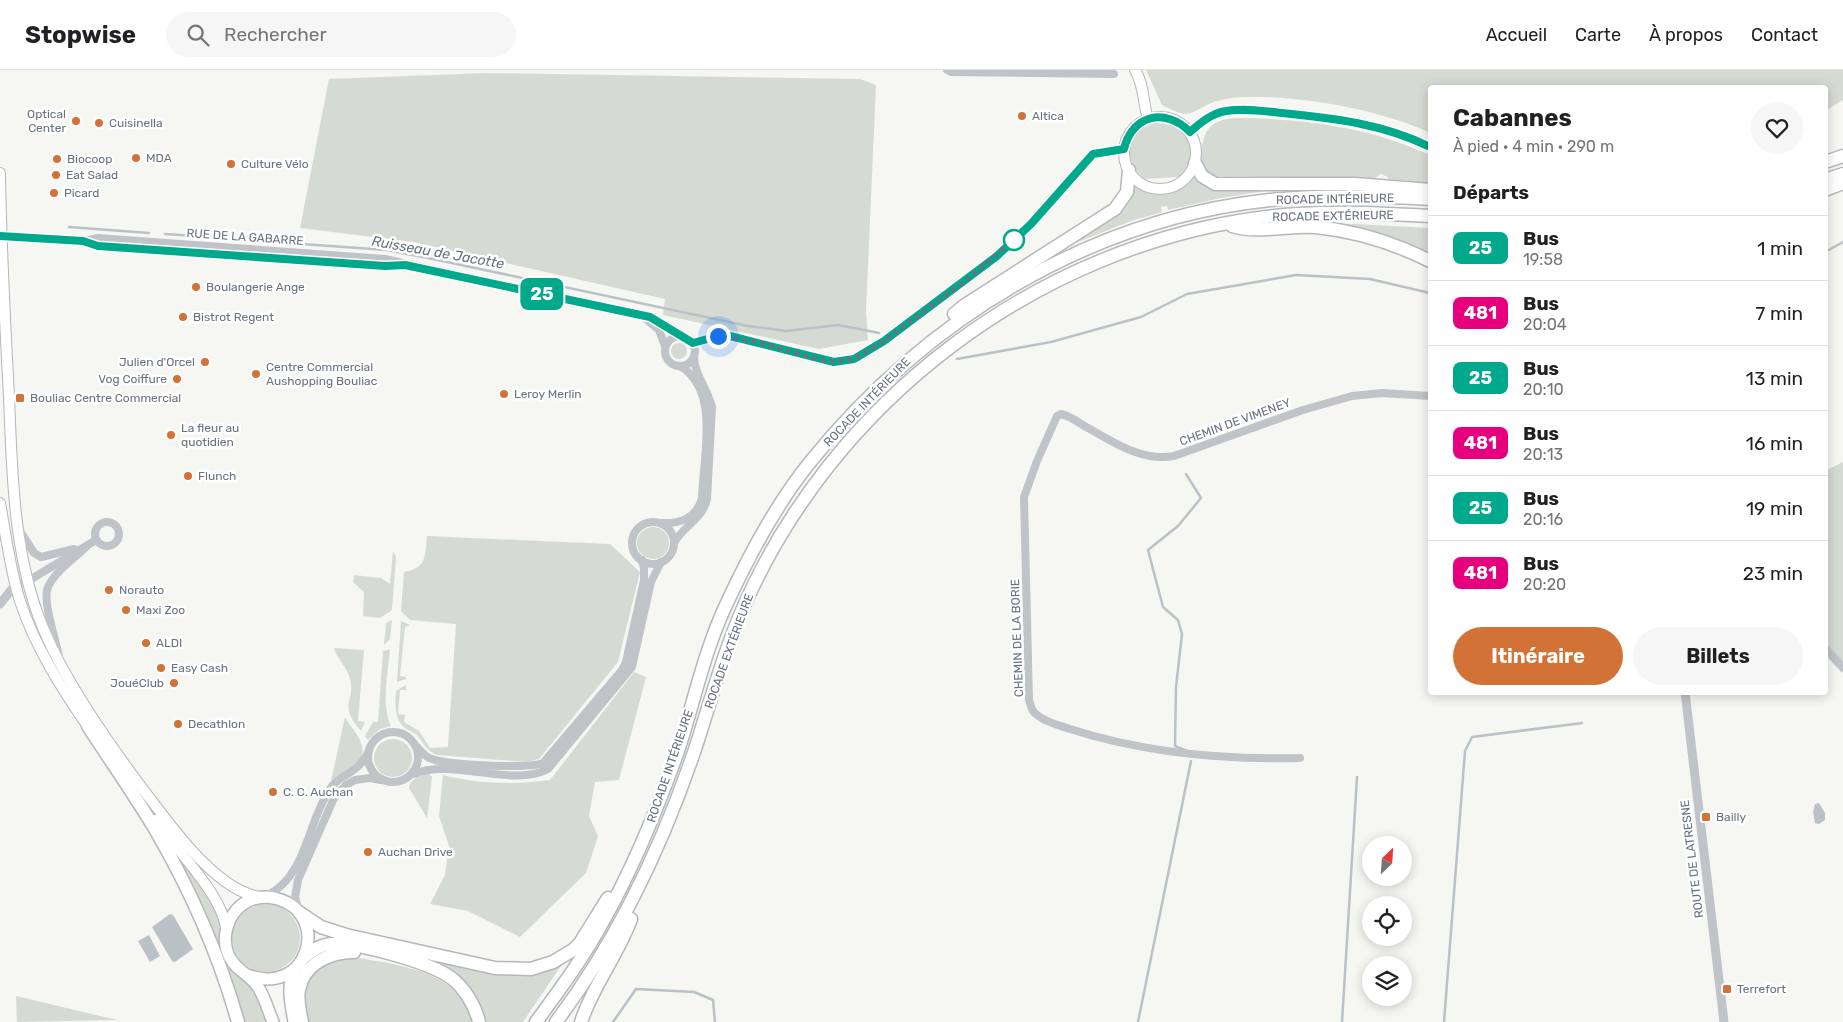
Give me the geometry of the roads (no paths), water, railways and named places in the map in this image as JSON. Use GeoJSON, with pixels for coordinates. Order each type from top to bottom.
{"type":"FeatureCollection","features":[{"type":"Feature","properties":{"kind":"highway"},"geometry":{"type":"LineString","coordinates":[[1828,161],[1843,156]]}},
{"type":"Feature","properties":{"kind":"highway"},"geometry":{"type":"LineString","coordinates":[[1195,163],[1202,176],[1216,184],[1355,184],[1428,190]]}},
{"type":"Feature","properties":{"kind":"highway"},"geometry":{"type":"LineString","coordinates":[[894,371],[926,338],[965,305],[1115,209],[1127,192],[1129,170]]}},
{"type":"Feature","properties":{"kind":"highway"},"geometry":{"type":"LineString","coordinates":[[1828,179],[1843,174]]}},
{"type":"Feature","properties":{"kind":"highway"},"geometry":{"type":"LineString","coordinates":[[1828,189],[1843,183]]}},
{"type":"Feature","properties":{"kind":"highway","name":"ROCADE INTÉRIEURE"},"geometry":{"type":"LineString","coordinates":[[536,1022],[594,938],[640,848],[678,748],[699,677],[724,609],[749,558],[809,464],[844,421],[894,371],[949,327],[1007,289],[1068,257],[1142,228],[1184,216],[1267,200],[1356,196],[1428,199]]}},
{"type":"Feature","properties":{"kind":"highway","name":"ROCADE EXTÉRIEURE"},"geometry":{"type":"LineString","coordinates":[[556,1022],[617,932],[654,856],[694,753],[714,683],[752,588],[786,526],[820,476],[855,434],[914,376],[982,324],[1020,300],[1074,272],[1172,236],[1266,217],[1356,213],[1428,216]]}},
{"type":"Feature","properties":{"kind":"highway"},"geometry":{"type":"LineString","coordinates":[[1227,224],[1244,230],[1316,228],[1362,235],[1405,248],[1428,260]]}},
{"type":"Feature","properties":{"kind":"highway"},"geometry":{"type":"LineString","coordinates":[[88,726],[154,827],[178,871],[216,957],[238,1022]]}},
{"type":"Feature","properties":{"kind":"highway"},"geometry":{"type":"LineString","coordinates":[[300,914],[321,926],[346,935],[495,968],[531,969],[553,962],[580,943],[640,848]]}},
{"type":"Feature","properties":{"kind":"highway"},"geometry":{"type":"LineString","coordinates":[[581,1022],[594,988],[624,937],[654,856]]}},
{"type":"Feature","properties":{"kind":"highway"},"geometry":{"type":"LineString","coordinates":[[304,957],[320,946],[343,944],[392,954],[422,965],[450,977],[459,985],[469,999],[479,1022]]}},
{"type":"Feature","properties":{"kind":"highway"},"geometry":{"type":"LineString","coordinates":[[302,1022],[298,996],[303,978],[317,963],[332,954],[356,952],[422,965]]}},
{"type":"Feature","properties":{"kind":"main road"},"geometry":{"type":"LineString","coordinates":[[1136,70],[1140,79],[1148,119]]}},
{"type":"Feature","properties":{"kind":"main road"},"geometry":{"type":"LineString","coordinates":[[1160,117],[1171,118],[1182,124],[1190,132],[1196,152],[1195,163],[1190,174],[1181,182],[1164,188],[1147,186],[1136,180],[1129,170],[1124,149],[1132,131],[1148,119],[1160,117]]}},
{"type":"Feature","properties":{"kind":"main road"},"geometry":{"type":"LineString","coordinates":[[0,173],[1,236],[13,480],[18,527],[28,581],[38,617],[60,661],[94,719],[136,779],[183,840],[222,877],[249,895],[283,900],[300,914],[308,935],[304,957],[290,979],[289,987],[294,1022]]}},
{"type":"Feature","properties":{"kind":"main road"},"geometry":{"type":"LineString","coordinates":[[0,504],[20,600],[38,643],[88,726],[216,899],[225,917],[225,941],[228,954],[235,965],[256,984],[273,1022]]}},
{"type":"Feature","properties":{"kind":"main road"},"geometry":{"type":"LineString","coordinates":[[226,928],[231,917],[239,907],[250,900],[263,897]]}},
{"type":"Feature","properties":{"kind":"main road"},"geometry":{"type":"LineString","coordinates":[[245,974],[257,979],[271,980],[284,976],[295,969]]}},
{"type":"Feature","properties":{"kind":"street"},"geometry":{"type":"LineString","coordinates":[[947,70],[951,72],[1114,74]]}},
{"type":"Feature","properties":{"kind":"street"},"geometry":{"type":"LineString","coordinates":[[1190,132],[1216,114],[1227,111],[1255,110],[1348,121],[1396,133],[1428,146]]}},
{"type":"Feature","properties":{"kind":"street"},"geometry":{"type":"LineString","coordinates":[[693,343],[724,335],[834,362],[860,356],[884,341],[997,256],[1031,224],[1093,154],[1124,149]]}},
{"type":"Feature","properties":{"kind":"street","name":"RUE DE LA GABARRE"},"geometry":{"type":"LineString","coordinates":[[1,236],[83,241],[98,246],[385,266],[405,265],[655,319],[678,336]]}},
{"type":"Feature","properties":{"kind":"street","name":"RUE DE LA GABARRE"},"geometry":{"type":"LineString","coordinates":[[640,316],[656,326],[665,346]]}},
{"type":"Feature","properties":{"kind":"street"},"geometry":{"type":"LineString","coordinates":[[300,914],[296,903],[295,890],[334,798],[346,786],[355,780],[370,778],[399,783],[413,774],[434,768],[529,775],[548,769],[632,667],[651,582],[661,562],[670,555],[678,534],[702,513],[707,499],[712,407],[710,396],[696,371],[693,343],[686,337],[678,336],[670,339],[665,346],[666,359],[691,374],[701,390],[706,406],[702,498],[697,511],[689,518],[678,523],[645,524],[633,536],[633,550],[642,560],[648,563],[661,562]]}},
{"type":"Feature","properties":{"kind":"street"},"geometry":{"type":"LineString","coordinates":[[680,366],[688,363],[694,356]]}},
{"type":"Feature","properties":{"kind":"street","name":"CHEMIN DE VIMENEY"},"geometry":{"type":"LineString","coordinates":[[1057,416],[1065,415],[1136,454],[1159,458],[1174,456],[1270,421],[1346,397],[1382,393],[1428,396]]}},
{"type":"Feature","properties":{"kind":"street","name":"CHEMIN DE LA BORIE"},"geometry":{"type":"LineString","coordinates":[[1057,416],[1037,461],[1024,497],[1029,700],[1033,711],[1055,724],[1098,738],[1134,746],[1190,755],[1258,759],[1300,758]]}},
{"type":"Feature","properties":{"kind":"street"},"geometry":{"type":"LineString","coordinates":[[660,523],[670,531],[674,543]]}},
{"type":"Feature","properties":{"kind":"street"},"geometry":{"type":"LineString","coordinates":[[18,527],[34,553],[41,557],[86,547]]}},
{"type":"Feature","properties":{"kind":"street"},"geometry":{"type":"LineString","coordinates":[[0,604],[16,584],[28,581],[96,540]]}},
{"type":"Feature","properties":{"kind":"street"},"geometry":{"type":"LineString","coordinates":[[60,661],[49,616],[46,593],[56,576],[86,547]]}},
{"type":"Feature","properties":{"kind":"street"},"geometry":{"type":"LineString","coordinates":[[263,897],[282,885],[295,866],[331,787],[360,767],[376,738],[390,732],[405,735],[424,755],[443,761],[520,767],[543,763],[604,692],[626,662],[644,580],[642,560]]}},
{"type":"Feature","properties":{"kind":"street"},"geometry":{"type":"LineString","coordinates":[[1828,651],[1843,668]]}},
{"type":"Feature","properties":{"kind":"street","name":"ROUTE DE LATRESNE"},"geometry":{"type":"LineString","coordinates":[[1685,695],[1724,1022]]}},
{"type":"Feature","properties":{"kind":"street"},"geometry":{"type":"LineString","coordinates":[[413,774],[419,761],[417,747]]}},
{"type":"Feature","properties":{"kind":"street"},"geometry":{"type":"LineString","coordinates":[[368,754],[370,768],[381,780]]}},
{"type":"Feature","properties":{"kind":"waterway","name":"Ruisseau de Jacotte"},"geometry":{"type":"LineString","coordinates":[[69,227],[149,233]]}},
{"type":"Feature","properties":{"kind":"waterway","name":"Ruisseau de Jacotte"},"geometry":{"type":"LineString","coordinates":[[165,234],[273,241]]}},
{"type":"Feature","properties":{"kind":"waterway","name":"Ruisseau de Jacotte"},"geometry":{"type":"LineString","coordinates":[[1828,250],[1843,242]]}},
{"type":"Feature","properties":{"kind":"waterway","name":"Ruisseau de Jacotte"},"geometry":{"type":"LineString","coordinates":[[287,243],[387,250],[748,326],[786,331],[838,325],[879,333]]}},
{"type":"Feature","properties":{"kind":"waterway","name":"Ruisseau de Jacotte"},"geometry":{"type":"LineString","coordinates":[[957,359],[1051,342],[1141,317],[1187,294],[1296,275],[1370,279],[1428,293]]}},
{"type":"Feature","properties":{"kind":"waterway"},"geometry":{"type":"LineString","coordinates":[[1186,474],[1201,498],[1178,526],[1148,550],[1163,607],[1178,620],[1182,634],[1176,687],[1175,746],[1187,751]]}},
{"type":"Feature","properties":{"kind":"waterway"},"geometry":{"type":"LineString","coordinates":[[1444,1022],[1465,751],[1472,737],[1582,723]]}},
{"type":"Feature","properties":{"kind":"waterway"},"geometry":{"type":"LineString","coordinates":[[1138,1022],[1191,761]]}},
{"type":"Feature","properties":{"kind":"waterway"},"geometry":{"type":"LineString","coordinates":[[1342,1022],[1357,777]]}},
{"type":"Feature","properties":{"kind":"waterway"},"geometry":{"type":"LineString","coordinates":[[613,1022],[636,989],[694,992],[713,1000],[715,1022]]}},
{"type":"Feature","properties":{"kind":"place","name":"Altica"},"geometry":{"type":"Point","coordinates":[1022,116]}},
{"type":"Feature","properties":{"kind":"place","name":"Optical Center"},"geometry":{"type":"Point","coordinates":[76,121]}},
{"type":"Feature","properties":{"kind":"place","name":"Cuisinella"},"geometry":{"type":"Point","coordinates":[99,123]}},
{"type":"Feature","properties":{"kind":"place","name":"MDA"},"geometry":{"type":"Point","coordinates":[136,158]}},
{"type":"Feature","properties":{"kind":"place","name":"Biocoop"},"geometry":{"type":"Point","coordinates":[57,159]}},
{"type":"Feature","properties":{"kind":"place","name":"Culture Vélo"},"geometry":{"type":"Point","coordinates":[231,164]}},
{"type":"Feature","properties":{"kind":"place","name":"Eat Salad"},"geometry":{"type":"Point","coordinates":[56,175]}},
{"type":"Feature","properties":{"kind":"place","name":"Picard"},"geometry":{"type":"Point","coordinates":[54,193]}},
{"type":"Feature","properties":{"kind":"place","name":"Boulangerie Ange"},"geometry":{"type":"Point","coordinates":[196,287]}},
{"type":"Feature","properties":{"kind":"place","name":"Bistrot Regent"},"geometry":{"type":"Point","coordinates":[183,317]}},
{"type":"Feature","properties":{"kind":"place","name":"Julien d'Orcel"},"geometry":{"type":"Point","coordinates":[205,362]}},
{"type":"Feature","properties":{"kind":"place","name":"Centre Commercial Aushopping Bouliac"},"geometry":{"type":"Point","coordinates":[256,374]}},
{"type":"Feature","properties":{"kind":"place","name":"Vog Coiffure"},"geometry":{"type":"Point","coordinates":[177,379]}},
{"type":"Feature","properties":{"kind":"place","name":"Leroy Merlin"},"geometry":{"type":"Point","coordinates":[504,394]}},
{"type":"Feature","properties":{"kind":"place","name":"Bouliac Centre Commercial"},"geometry":{"type":"Point","coordinates":[20,398]}},
{"type":"Feature","properties":{"kind":"place","name":"La fleur au quotidien"},"geometry":{"type":"Point","coordinates":[171,435]}},
{"type":"Feature","properties":{"kind":"place","name":"Flunch"},"geometry":{"type":"Point","coordinates":[188,476]}},
{"type":"Feature","properties":{"kind":"place","name":"Norauto"},"geometry":{"type":"Point","coordinates":[109,590]}},
{"type":"Feature","properties":{"kind":"place","name":"Maxi Zoo"},"geometry":{"type":"Point","coordinates":[126,610]}},
{"type":"Feature","properties":{"kind":"place","name":"ALDI"},"geometry":{"type":"Point","coordinates":[146,643]}},
{"type":"Feature","properties":{"kind":"place","name":"Easy Cash"},"geometry":{"type":"Point","coordinates":[161,668]}},
{"type":"Feature","properties":{"kind":"place","name":"JouéClub"},"geometry":{"type":"Point","coordinates":[174,683]}},
{"type":"Feature","properties":{"kind":"place","name":"Decathlon"},"geometry":{"type":"Point","coordinates":[178,724]}},
{"type":"Feature","properties":{"kind":"place","name":"C. C. Auchan"},"geometry":{"type":"Point","coordinates":[273,792]}},
{"type":"Feature","properties":{"kind":"place","name":"Bailly"},"geometry":{"type":"Point","coordinates":[1706,817]}},
{"type":"Feature","properties":{"kind":"place","name":"Auchan Drive"},"geometry":{"type":"Point","coordinates":[368,852]}},
{"type":"Feature","properties":{"kind":"place","name":"Terrefort"},"geometry":{"type":"Point","coordinates":[1727,989]}}]}
